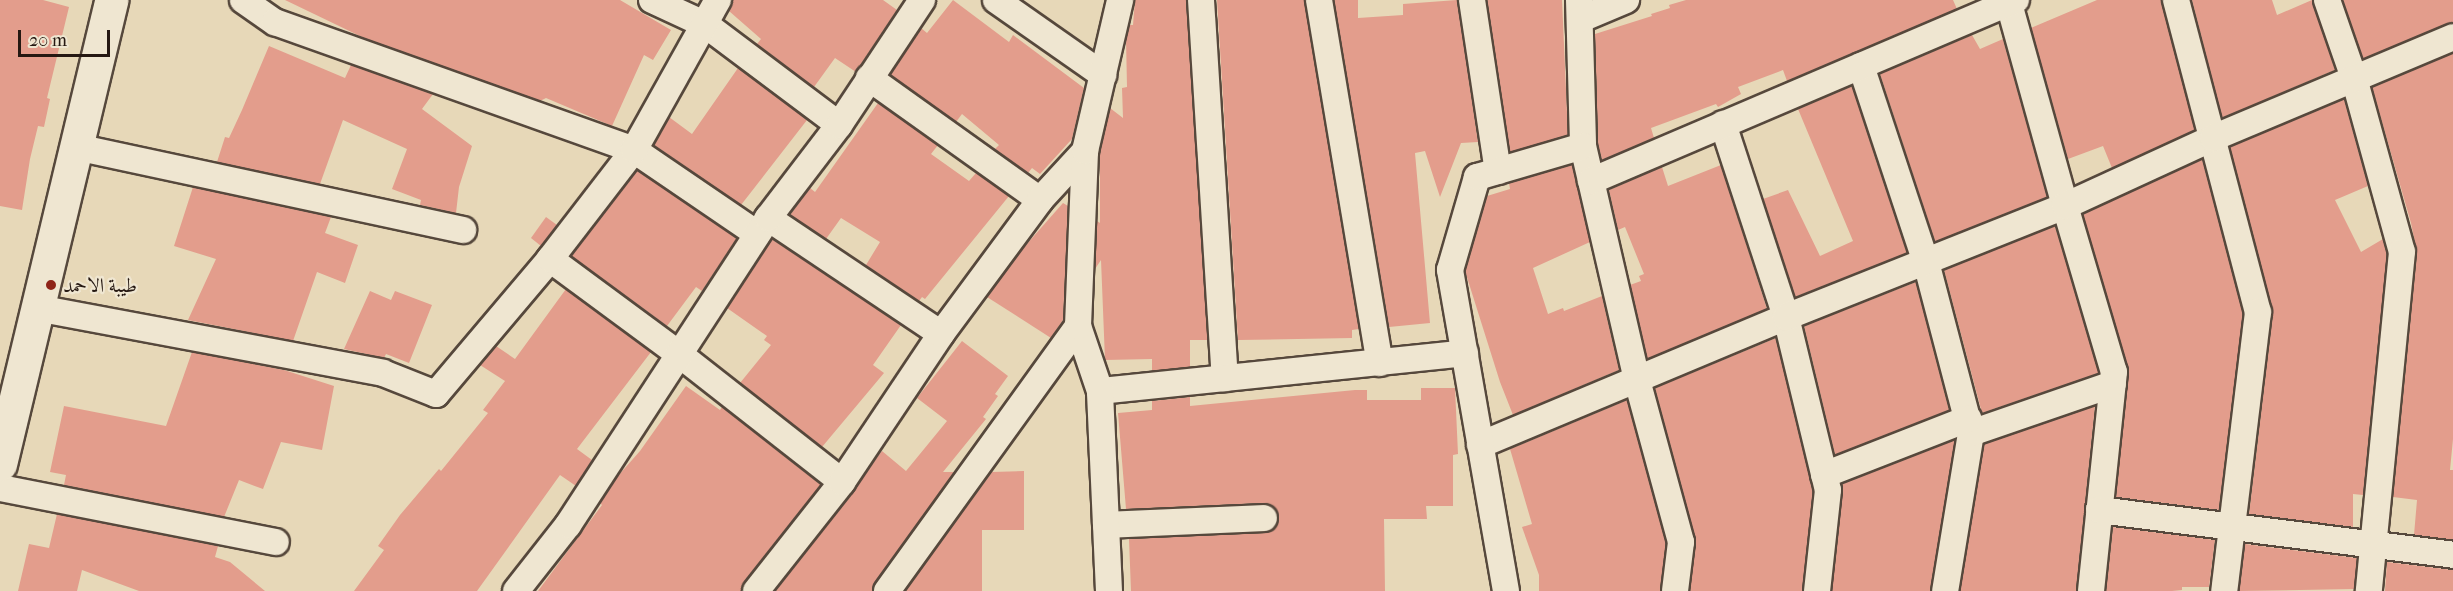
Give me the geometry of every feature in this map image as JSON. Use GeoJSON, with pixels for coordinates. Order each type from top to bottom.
{"type":"FeatureCollection","features":[{"type":"Feature","properties":{"kind":"main road"},"geometry":{"type":"LineString","coordinates":[[0,464],[111,0]]}},
{"type":"Feature","properties":{"kind":"street"},"geometry":{"type":"LineString","coordinates":[[243,0],[275,22],[634,150],[941,334]]}},
{"type":"Feature","properties":{"kind":"street"},"geometry":{"type":"LineString","coordinates":[[652,0],[706,25],[839,125]]}},
{"type":"Feature","properties":{"kind":"street"},"geometry":{"type":"LineString","coordinates":[[37,308],[383,373],[436,393],[550,260],[634,150],[718,0]]}},
{"type":"Feature","properties":{"kind":"street"},"geometry":{"type":"LineString","coordinates":[[996,0],[1103,75]]}},
{"type":"Feature","properties":{"kind":"street"},"geometry":{"type":"LineString","coordinates":[[1109,591],[1100,392],[1078,326],[1085,151],[1120,0]]}},
{"type":"Feature","properties":{"kind":"street"},"geometry":{"type":"LineString","coordinates":[[1201,0],[1225,378]]}},
{"type":"Feature","properties":{"kind":"street"},"geometry":{"type":"LineString","coordinates":[[1319,0],[1380,363]]}},
{"type":"Feature","properties":{"kind":"street"},"geometry":{"type":"LineString","coordinates":[[1472,0],[1498,171]]}},
{"type":"Feature","properties":{"kind":"street"},"geometry":{"type":"LineString","coordinates":[[1626,0],[1580,10],[1583,146],[1637,380],[1681,542],[1675,591]]}},
{"type":"Feature","properties":{"kind":"street"},"geometry":{"type":"LineString","coordinates":[[2176,0],[2258,312],[2224,591]]}},
{"type":"Feature","properties":{"kind":"street"},"geometry":{"type":"LineString","coordinates":[[2327,0],[2355,78],[2402,252],[2369,591]]}},
{"type":"Feature","properties":{"kind":"street"},"geometry":{"type":"LineString","coordinates":[[516,591],[568,525],[763,226],[839,125],[920,1]]}},
{"type":"Feature","properties":{"kind":"street"},"geometry":{"type":"LineString","coordinates":[[1591,181],[2011,1],[2065,206],[2114,372],[2091,591]]}},
{"type":"Feature","properties":{"kind":"street"},"geometry":{"type":"LineString","coordinates":[[1480,445],[1786,317],[2065,206],[2213,138],[2453,37]]}},
{"type":"Feature","properties":{"kind":"street"},"geometry":{"type":"LineString","coordinates":[[1861,66],[1926,262],[1970,426],[1945,591]]}},
{"type":"Feature","properties":{"kind":"street"},"geometry":{"type":"LineString","coordinates":[[869,78],[1040,200]]}},
{"type":"Feature","properties":{"kind":"street"},"geometry":{"type":"LineString","coordinates":[[1723,124],[1786,317],[1828,490],[1817,591]]}},
{"type":"Feature","properties":{"kind":"street"},"geometry":{"type":"LineString","coordinates":[[1506,591],[1450,270],[1477,177],[1583,146]]}},
{"type":"Feature","properties":{"kind":"street"},"geometry":{"type":"LineString","coordinates":[[76,147],[463,230]]}},
{"type":"Feature","properties":{"kind":"street"},"geometry":{"type":"LineString","coordinates":[[756,591],[842,482],[941,334],[1040,200],[1085,151]]}},
{"type":"Feature","properties":{"kind":"street"},"geometry":{"type":"LineString","coordinates":[[550,260],[679,354],[842,482]]}},
{"type":"Feature","properties":{"kind":"street"},"geometry":{"type":"LineString","coordinates":[[887,591],[1078,326]]}},
{"type":"Feature","properties":{"kind":"street"},"geometry":{"type":"LineString","coordinates":[[1100,392],[1465,353]]}},
{"type":"Feature","properties":{"kind":"street"},"geometry":{"type":"LineString","coordinates":[[1824,475],[1970,426],[2113,384]]}},
{"type":"Feature","properties":{"kind":"street"},"geometry":{"type":"LineString","coordinates":[[0,488],[276,542]]}},
{"type":"Feature","properties":{"kind":"street"},"geometry":{"type":"LineString","coordinates":[[2099,510],[2453,555]]}},
{"type":"Feature","properties":{"kind":"street"},"geometry":{"type":"LineString","coordinates":[[1106,525],[1264,518]]}},
{"type":"Feature","properties":{"kind":"building"},"geometry":{"type":"Polygon","coordinates":[[[0,0],[43,0],[69,7],[47,98],[50,99],[44,127],[38,126],[30,159],[22,210],[0,206],[0,0]]]}},
{"type":"Feature","properties":{"kind":"building"},"geometry":{"type":"Polygon","coordinates":[[[285,0],[620,0],[671,30],[653,60],[644,55],[612,126],[546,98],[540,101],[364,38],[285,0]]]}},
{"type":"Feature","properties":{"kind":"building"},"geometry":{"type":"Polygon","coordinates":[[[733,0],[883,0],[897,10],[856,72],[835,58],[814,87],[757,44],[761,39],[729,11],[733,0]]]}},
{"type":"Feature","properties":{"kind":"building"},"geometry":{"type":"Polygon","coordinates":[[[953,0],[1009,42],[1013,35],[1084,88],[1072,139],[1040,174],[1032,168],[1028,173],[995,149],[999,145],[962,114],[956,122],[890,75],[921,28],[927,33],[953,0]]]}},
{"type":"Feature","properties":{"kind":"building"},"geometry":{"type":"Polygon","coordinates":[[[1135,0],[1186,0],[1208,340],[1190,340],[1190,367],[1152,371],[1152,359],[1105,360],[1101,260],[1095,269],[1097,221],[1100,223],[1100,151],[1110,108],[1123,118],[1122,88],[1127,87],[1126,39],[1130,25],[1133,25],[1135,0]]]}},
{"type":"Feature","properties":{"kind":"building"},"geometry":{"type":"Polygon","coordinates":[[[1217,0],[1304,0],[1359,329],[1352,330],[1352,338],[1238,340],[1217,0]]]}},
{"type":"Feature","properties":{"kind":"building"},"geometry":{"type":"Polygon","coordinates":[[[1334,0],[1358,0],[1358,18],[1403,15],[1403,4],[1457,0],[1478,142],[1461,143],[1440,197],[1425,151],[1415,153],[1430,323],[1389,327],[1334,0]]]}},
{"type":"Feature","properties":{"kind":"building"},"geometry":{"type":"Polygon","coordinates":[[[1487,0],[1562,0],[1568,135],[1510,152],[1487,0]]]}},
{"type":"Feature","properties":{"kind":"building"},"geometry":{"type":"Polygon","coordinates":[[[1686,0],[1953,0],[1957,9],[1787,81],[1783,70],[1738,87],[1741,94],[1718,107],[1716,104],[1651,128],[1654,138],[1602,160],[1598,144],[1595,34],[1652,16],[1651,14],[1670,8],[1669,5],[1686,0]]]}},
{"type":"Feature","properties":{"kind":"building"},"geometry":{"type":"Polygon","coordinates":[[[2097,0],[2161,0],[2195,130],[2112,168],[2103,146],[2068,159],[2031,28],[2097,0]]]}},
{"type":"Feature","properties":{"kind":"building"},"geometry":{"type":"Polygon","coordinates":[[[2192,0],[2272,0],[2277,15],[2312,0],[2335,70],[2222,118],[2192,0]]]}},
{"type":"Feature","properties":{"kind":"building"},"geometry":{"type":"Polygon","coordinates":[[[2343,0],[2453,0],[2453,22],[2363,59],[2343,0]]]}},
{"type":"Feature","properties":{"kind":"building"},"geometry":{"type":"Polygon","coordinates":[[[1972,35],[1980,49],[2003,39],[2047,197],[1935,242],[1880,74],[1972,35]]]}},
{"type":"Feature","properties":{"kind":"building"},"geometry":{"type":"Polygon","coordinates":[[[269,46],[345,78],[351,65],[433,94],[422,109],[472,146],[459,187],[456,213],[420,205],[421,200],[392,189],[407,149],[343,120],[320,184],[217,162],[225,137],[229,138],[269,46]]]}},
{"type":"Feature","properties":{"kind":"building"},"geometry":{"type":"Polygon","coordinates":[[[2453,53],[2453,439],[2450,470],[2453,470],[2453,540],[2414,535],[2417,500],[2393,497],[2417,253],[2411,223],[2372,87],[2453,53]]]}},
{"type":"Feature","properties":{"kind":"building"},"geometry":{"type":"Polygon","coordinates":[[[738,68],[807,120],[741,205],[654,145],[669,117],[692,134],[738,68]]]}},
{"type":"Feature","properties":{"kind":"building"},"geometry":{"type":"Polygon","coordinates":[[[1852,86],[1907,253],[1795,297],[1763,199],[1788,190],[1820,256],[1853,241],[1798,109],[1852,86]]]}},
{"type":"Feature","properties":{"kind":"building"},"geometry":{"type":"Polygon","coordinates":[[[2344,99],[2368,186],[2335,200],[2361,252],[2383,239],[2387,253],[2363,495],[2353,494],[2353,527],[2249,514],[2273,313],[2230,147],[2344,99]]]}},
{"type":"Feature","properties":{"kind":"building"},"geometry":{"type":"Polygon","coordinates":[[[878,103],[938,145],[931,154],[969,181],[976,173],[1009,196],[925,299],[922,297],[919,301],[866,265],[880,242],[841,218],[826,239],[790,215],[810,188],[815,192],[878,103]]]}},
{"type":"Feature","properties":{"kind":"building"},"geometry":{"type":"Polygon","coordinates":[[[2202,159],[2243,313],[2219,510],[2116,497],[2128,368],[2083,214],[2202,159]]]}},
{"type":"Feature","properties":{"kind":"building"},"geometry":{"type":"Polygon","coordinates":[[[1572,165],[1590,242],[1533,268],[1548,314],[1563,308],[1564,311],[1602,296],[1619,370],[1513,415],[1500,382],[1465,271],[1487,196],[1510,189],[1509,183],[1572,165]]]}},
{"type":"Feature","properties":{"kind":"building"},"geometry":{"type":"Polygon","coordinates":[[[1721,165],[1767,309],[1647,359],[1630,285],[1641,281],[1639,276],[1644,274],[1625,227],[1618,230],[1609,190],[1662,167],[1668,186],[1721,165]]]}},
{"type":"Feature","properties":{"kind":"building"},"geometry":{"type":"Polygon","coordinates":[[[637,170],[737,238],[702,291],[696,287],[667,326],[571,256],[637,170]]]}},
{"type":"Feature","properties":{"kind":"building"},"geometry":{"type":"Polygon","coordinates":[[[193,187],[331,217],[325,233],[358,245],[345,283],[317,272],[293,341],[188,320],[216,259],[174,246],[193,187]]]}},
{"type":"Feature","properties":{"kind":"building"},"geometry":{"type":"Polygon","coordinates":[[[1063,203],[1068,206],[1063,320],[1051,338],[987,297],[1018,254],[1063,203]]]}},
{"type":"Feature","properties":{"kind":"building"},"geometry":{"type":"Polygon","coordinates":[[[546,217],[557,225],[541,246],[531,238],[546,217]]]}},
{"type":"Feature","properties":{"kind":"building"},"geometry":{"type":"Polygon","coordinates":[[[2055,226],[2099,373],[1982,413],[1944,270],[2055,226]]]}},
{"type":"Feature","properties":{"kind":"building"},"geometry":{"type":"Polygon","coordinates":[[[772,239],[901,325],[873,365],[884,373],[822,447],[740,383],[771,345],[764,340],[767,336],[727,308],[772,239]]]}},
{"type":"Feature","properties":{"kind":"building"},"geometry":{"type":"Polygon","coordinates":[[[1916,282],[1949,410],[1835,455],[1804,326],[1916,282]]]}},
{"type":"Feature","properties":{"kind":"building"},"geometry":{"type":"Polygon","coordinates":[[[566,289],[651,352],[577,449],[592,460],[576,486],[560,475],[477,591],[354,591],[384,550],[378,546],[400,515],[439,469],[441,471],[488,413],[483,410],[505,381],[480,365],[496,346],[515,359],[566,289]]]}},
{"type":"Feature","properties":{"kind":"building"},"geometry":{"type":"Polygon","coordinates":[[[370,291],[391,300],[395,291],[432,305],[409,363],[386,354],[384,358],[344,349],[370,291]]]}},
{"type":"Feature","properties":{"kind":"building"},"geometry":{"type":"Polygon","coordinates":[[[1776,338],[1813,491],[1802,591],[1690,591],[1695,538],[1655,388],[1776,338]]]}},
{"type":"Feature","properties":{"kind":"building"},"geometry":{"type":"Polygon","coordinates":[[[962,341],[1008,376],[995,394],[998,396],[983,417],[986,419],[943,472],[954,472],[875,582],[872,591],[775,591],[882,451],[906,471],[947,421],[917,398],[962,341]]]}},
{"type":"Feature","properties":{"kind":"building"},"geometry":{"type":"Polygon","coordinates":[[[192,352],[284,370],[334,386],[322,450],[281,442],[263,489],[239,480],[224,517],[64,485],[66,475],[50,472],[64,406],[166,426],[192,352]]]}},
{"type":"Feature","properties":{"kind":"building"},"geometry":{"type":"Polygon","coordinates":[[[686,386],[720,410],[722,407],[821,485],[744,582],[741,591],[538,591],[602,505],[600,503],[617,477],[640,451],[686,386]]]}},
{"type":"Feature","properties":{"kind":"building"},"geometry":{"type":"Polygon","coordinates":[[[1421,388],[1455,388],[1458,454],[1453,455],[1453,506],[1426,506],[1427,519],[1384,519],[1385,591],[1131,591],[1129,539],[1265,533],[1277,525],[1279,517],[1271,505],[1263,503],[1126,509],[1118,413],[1152,410],[1152,401],[1190,397],[1190,406],[1367,390],[1367,400],[1421,400],[1421,388]]]}},
{"type":"Feature","properties":{"kind":"building"},"geometry":{"type":"Polygon","coordinates":[[[1627,400],[1666,543],[1660,591],[1539,591],[1539,575],[1522,527],[1532,524],[1510,449],[1627,400]]]}},
{"type":"Feature","properties":{"kind":"building"},"geometry":{"type":"Polygon","coordinates":[[[2095,406],[2076,591],[1960,591],[1984,444],[2095,406]]]}},
{"type":"Feature","properties":{"kind":"building"},"geometry":{"type":"Polygon","coordinates":[[[1955,440],[1930,591],[1832,591],[1842,484],[1955,440]]]}},
{"type":"Feature","properties":{"kind":"building"},"geometry":{"type":"Polygon","coordinates":[[[1024,471],[1024,530],[982,530],[982,591],[905,591],[992,472],[1024,471]]]}},
{"type":"Feature","properties":{"kind":"building"},"geometry":{"type":"Polygon","coordinates":[[[57,514],[218,546],[215,557],[230,562],[265,591],[139,591],[82,570],[77,591],[18,591],[29,544],[49,548],[57,514]]]}},
{"type":"Feature","properties":{"kind":"building"},"geometry":{"type":"Polygon","coordinates":[[[2113,527],[2215,540],[2209,587],[2182,587],[2182,590],[2172,591],[2106,591],[2113,527]]]}},
{"type":"Feature","properties":{"kind":"building"},"geometry":{"type":"Polygon","coordinates":[[[2245,544],[2357,558],[2354,589],[2239,591],[2245,544]]]}},
{"type":"Feature","properties":{"kind":"building"},"geometry":{"type":"Polygon","coordinates":[[[2387,562],[2453,570],[2453,591],[2385,591],[2387,562]]]}},
{"type":"Feature","properties":{"kind":"place","name":"طيبة الاحمد"},"geometry":{"type":"Point","coordinates":[51,285]}}]}
